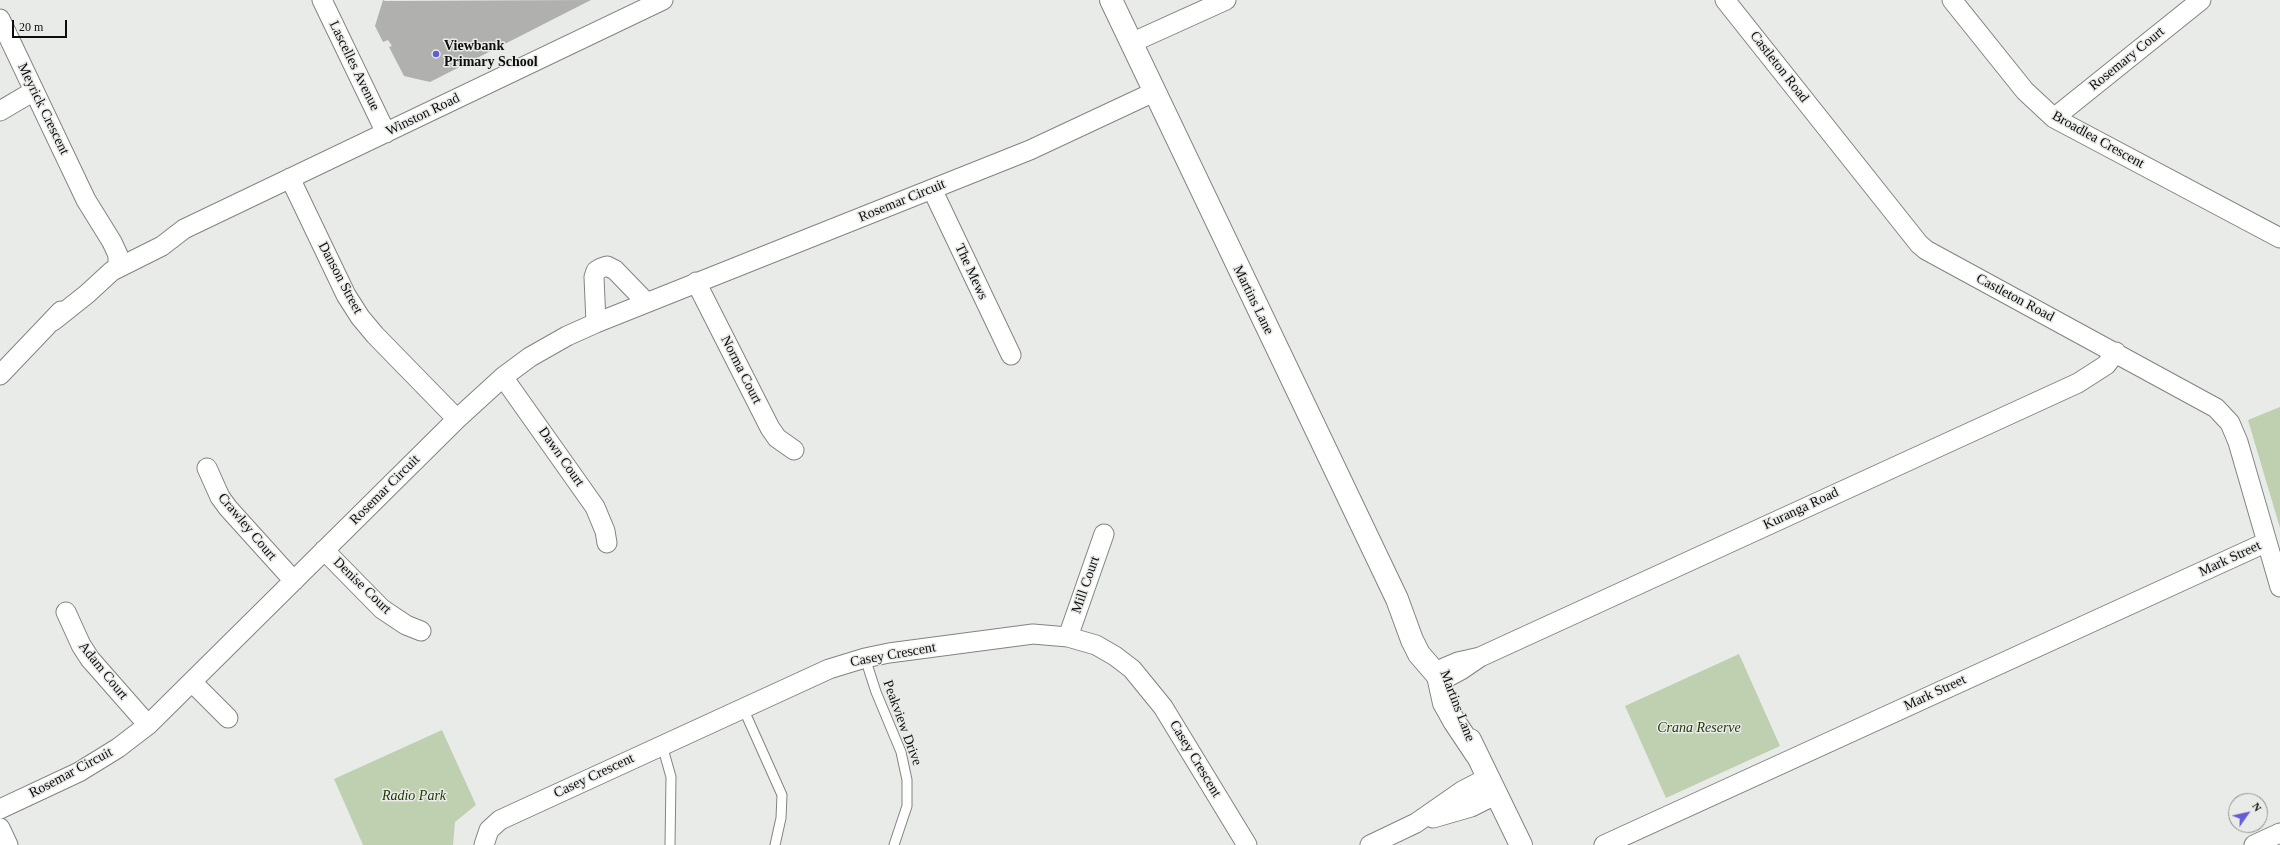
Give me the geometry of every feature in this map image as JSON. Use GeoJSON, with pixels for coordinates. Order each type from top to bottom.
{"type":"FeatureCollection","features":[{"type":"Feature","properties":{"kind":"street","name":"Lascelles Avenue"},"geometry":{"type":"LineString","coordinates":[[322,0],[386,133]]}},
{"type":"Feature","properties":{"kind":"street","name":"Winston Road"},"geometry":{"type":"LineString","coordinates":[[0,375],[115,260],[162,246],[184,229],[663,0]]}},
{"type":"Feature","properties":{"kind":"street","name":"Martins Lane"},"geometry":{"type":"LineString","coordinates":[[1111,0],[1397,599],[1412,640],[1419,654],[1444,674],[1444,703],[1476,754],[1521,845]]}},
{"type":"Feature","properties":{"kind":"street"},"geometry":{"type":"LineString","coordinates":[[1131,43],[1226,0]]}},
{"type":"Feature","properties":{"kind":"street","name":"Castleton Road"},"geometry":{"type":"LineString","coordinates":[[1725,0],[1919,244],[1944,260],[2116,352],[2216,408],[2230,422],[2238,442],[2280,587]]}},
{"type":"Feature","properties":{"kind":"street","name":"Broadlea Crescent"},"geometry":{"type":"LineString","coordinates":[[1952,0],[2025,91],[2054,118],[2280,238]]}},
{"type":"Feature","properties":{"kind":"street","name":"Rosemary Court"},"geometry":{"type":"LineString","coordinates":[[2054,118],[2201,0]]}},
{"type":"Feature","properties":{"kind":"street","name":"Meyrick Crescent"},"geometry":{"type":"LineString","coordinates":[[0,19],[86,200],[110,237],[115,260]]}},
{"type":"Feature","properties":{"kind":"street"},"geometry":{"type":"LineString","coordinates":[[0,111],[34,91]]}},
{"type":"Feature","properties":{"kind":"street","name":"Rosemar Circuit"},"geometry":{"type":"LineString","coordinates":[[0,809],[85,769],[118,748],[148,725],[457,418],[503,377],[544,348],[596,323],[646,302],[1030,150],[1154,92]]}},
{"type":"Feature","properties":{"kind":"street","name":"Danson Street"},"geometry":{"type":"LineString","coordinates":[[290,178],[346,295],[360,317],[375,335],[457,418]]}},
{"type":"Feature","properties":{"kind":"street","name":"The Mews"},"geometry":{"type":"LineString","coordinates":[[932,189],[1011,355]]}},
{"type":"Feature","properties":{"kind":"street"},"geometry":{"type":"LineString","coordinates":[[596,323],[594,277],[596,271],[601,268],[607,266],[615,270],[646,302]]}},
{"type":"Feature","properties":{"kind":"street","name":"Norma Court"},"geometry":{"type":"LineString","coordinates":[[696,282],[770,428],[777,438],[794,450]]}},
{"type":"Feature","properties":{"kind":"street","name":"Kuranga Road"},"geometry":{"type":"LineString","coordinates":[[1444,674],[1458,662],[1480,656],[2078,383],[2106,365],[2116,352]]}},
{"type":"Feature","properties":{"kind":"street","name":"Dawn Court"},"geometry":{"type":"LineString","coordinates":[[503,377],[595,507],[605,530],[607,543]]}},
{"type":"Feature","properties":{"kind":"street","name":"Crawley Court"},"geometry":{"type":"LineString","coordinates":[[208,468],[220,497],[228,508],[294,581]]}},
{"type":"Feature","properties":{"kind":"street","name":"Mill Court"},"geometry":{"type":"LineString","coordinates":[[1068,637],[1104,534]]}},
{"type":"Feature","properties":{"kind":"street","name":"Mark Street"},"geometry":{"type":"LineString","coordinates":[[1604,845],[2267,542]]}},
{"type":"Feature","properties":{"kind":"street","name":"Denise Court"},"geometry":{"type":"LineString","coordinates":[[324,550],[382,609],[406,625],[421,631]]}},
{"type":"Feature","properties":{"kind":"street","name":"Adam Court"},"geometry":{"type":"LineString","coordinates":[[66,612],[80,645],[90,659],[148,725]]}},
{"type":"Feature","properties":{"kind":"street","name":"Casey Crescent"},"geometry":{"type":"LineString","coordinates":[[484,845],[489,830],[500,820],[829,669],[865,658],[1033,634],[1068,637],[1096,645],[1115,656],[1132,669],[1149,687],[1167,713],[1247,845]]}},
{"type":"Feature","properties":{"kind":"street"},"geometry":{"type":"LineString","coordinates":[[192,682],[228,718]]}},
{"type":"Feature","properties":{"kind":"street"},"geometry":{"type":"LineString","coordinates":[[1370,845],[1416,823],[1462,791],[1491,786]]}},
{"type":"Feature","properties":{"kind":"street"},"geometry":{"type":"LineString","coordinates":[[0,828],[8,845]]}},
{"type":"Feature","properties":{"kind":"street"},"geometry":{"type":"LineString","coordinates":[[2254,845],[2280,833]]}},
{"type":"Feature","properties":{"kind":"lane","name":"Peakview Drive"},"geometry":{"type":"LineString","coordinates":[[865,658],[876,692],[901,752],[907,780],[907,806],[894,845]]}},
{"type":"Feature","properties":{"kind":"lane"},"geometry":{"type":"LineString","coordinates":[[742,708],[782,796],[781,818],[775,845]]}},
{"type":"Feature","properties":{"kind":"lane"},"geometry":{"type":"LineString","coordinates":[[662,745],[671,777],[670,845]]}},
{"type":"Feature","properties":{"kind":"green space"},"geometry":{"type":"Polygon","coordinates":[[[2280,407],[2280,528],[2248,420],[2280,407]]]}},
{"type":"Feature","properties":{"kind":"green space","name":"Crana Reserve"},"geometry":{"type":"Polygon","coordinates":[[[1739,654],[1780,746],[1666,798],[1625,706],[1739,654]]]}},
{"type":"Feature","properties":{"kind":"green space","name":"Radio Park"},"geometry":{"type":"Polygon","coordinates":[[[442,730],[476,805],[455,822],[453,845],[363,845],[334,779],[442,730]]]}},
{"type":"Feature","properties":{"kind":"building","name":"Viewbank Primary School"},"geometry":{"type":"Polygon","coordinates":[[[383,0],[591,0],[430,82],[404,76],[389,47],[392,46],[388,40],[383,42],[375,26],[383,0]]]}},
{"type":"Feature","properties":{"kind":"place","name":"Viewbank Primary School"},"geometry":{"type":"Point","coordinates":[436,54]}}]}
